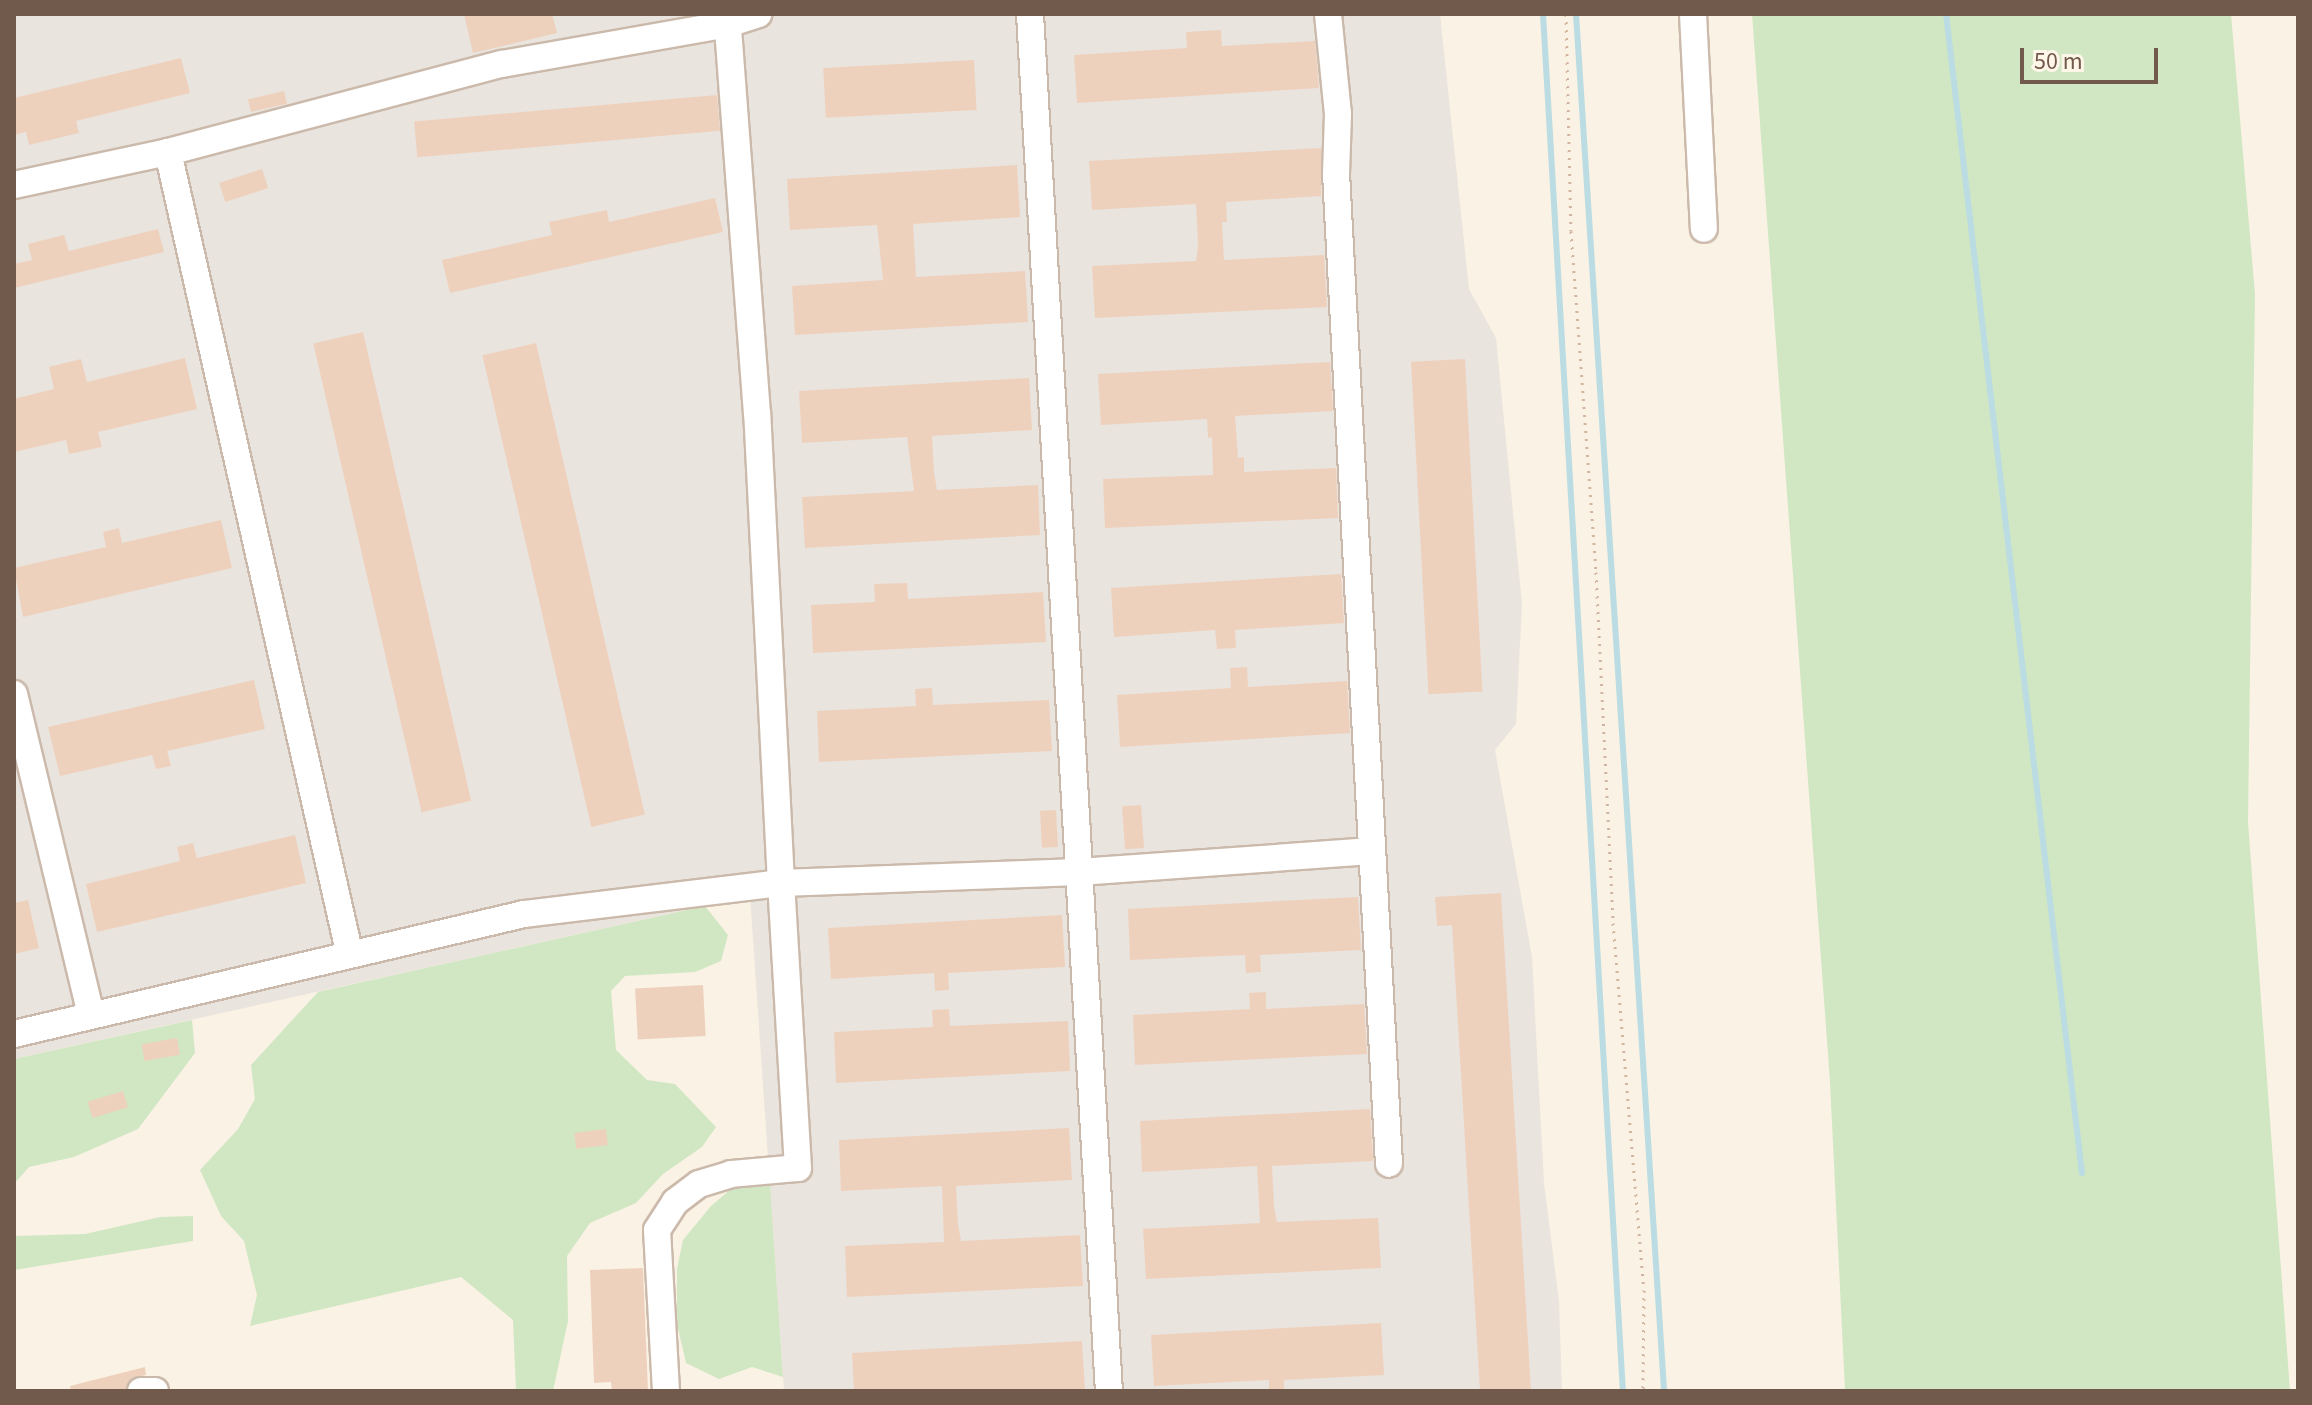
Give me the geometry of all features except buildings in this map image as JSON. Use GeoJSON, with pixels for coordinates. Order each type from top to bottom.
{"type":"FeatureCollection","features":[{"type":"Feature","properties":{"kind":"lane"},"geometry":{"type":"LineString","coordinates":[[14,185],[168,152],[502,64],[728,24],[758,14]]}},
{"type":"Feature","properties":{"kind":"lane"},"geometry":{"type":"LineString","coordinates":[[1030,14],[1109,1391]]}},
{"type":"Feature","properties":{"kind":"lane"},"geometry":{"type":"LineString","coordinates":[[1328,14],[1338,114],[1336,173],[1389,1164]]}},
{"type":"Feature","properties":{"kind":"lane"},"geometry":{"type":"LineString","coordinates":[[1693,14],[1704,229]]}},
{"type":"Feature","properties":{"kind":"lane"},"geometry":{"type":"LineString","coordinates":[[666,1391],[657,1230],[675,1202],[699,1184],[731,1174],[798,1168],[757,414],[728,24]]}},
{"type":"Feature","properties":{"kind":"lane"},"geometry":{"type":"LineString","coordinates":[[168,152],[349,951]]}},
{"type":"Feature","properties":{"kind":"lane"},"geometry":{"type":"LineString","coordinates":[[14,694],[91,1015]]}},
{"type":"Feature","properties":{"kind":"lane"},"geometry":{"type":"LineString","coordinates":[[14,1034],[223,988],[349,951],[524,914],[781,883],[1079,872],[1371,851]]}},
{"type":"Feature","properties":{"kind":"lane"},"geometry":{"type":"LineString","coordinates":[[141,1391],[155,1391]]}},
{"type":"Feature","properties":{"kind":"path"},"geometry":{"type":"LineString","coordinates":[[1566,14],[1571,231],[1596,572],[1613,923],[1644,1290],[1643,1391]]}},
{"type":"Feature","properties":{"kind":"shaded area"},"geometry":{"type":"Polygon","coordinates":[[[14,14],[1440,14],[1469,289],[1496,338],[1522,604],[1516,724],[1495,750],[1532,957],[1544,1183],[1559,1301],[1562,1391],[784,1391],[750,896],[14,1059],[14,14]]]}},
{"type":"Feature","properties":{"kind":"green space"},"geometry":{"type":"Polygon","coordinates":[[[1752,14],[2231,14],[2255,294],[2248,822],[2290,1391],[1845,1391],[1830,1082],[1752,14]]]}},
{"type":"Feature","properties":{"kind":"green space"},"geometry":{"type":"Polygon","coordinates":[[[705,906],[728,935],[721,961],[695,972],[625,976],[611,991],[616,1050],[647,1080],[675,1084],[716,1127],[702,1147],[663,1174],[636,1203],[590,1223],[567,1256],[568,1321],[553,1391],[516,1391],[513,1320],[461,1277],[250,1326],[257,1295],[244,1241],[221,1216],[200,1170],[238,1129],[255,1099],[251,1065],[318,992],[705,906]]]}},
{"type":"Feature","properties":{"kind":"green space"},"geometry":{"type":"Polygon","coordinates":[[[192,1020],[195,1053],[138,1129],[74,1157],[29,1167],[14,1184],[14,1059],[192,1020]]]}},
{"type":"Feature","properties":{"kind":"green space"},"geometry":{"type":"Polygon","coordinates":[[[745,1177],[770,1184],[783,1377],[752,1367],[719,1379],[686,1363],[677,1324],[677,1269],[683,1240],[711,1206],[745,1177]]]}},
{"type":"Feature","properties":{"kind":"green space"},"geometry":{"type":"Polygon","coordinates":[[[193,1216],[193,1241],[14,1270],[14,1236],[85,1234],[160,1217],[193,1216]]]}},
{"type":"Feature","properties":{"kind":"waterway"},"geometry":{"type":"LineString","coordinates":[[1543,14],[1623,1391]]}},
{"type":"Feature","properties":{"kind":"waterway"},"geometry":{"type":"LineString","coordinates":[[1576,14],[1664,1391]]}},
{"type":"Feature","properties":{"kind":"waterway"},"geometry":{"type":"LineString","coordinates":[[1946,14],[2082,1173]]}}]}
